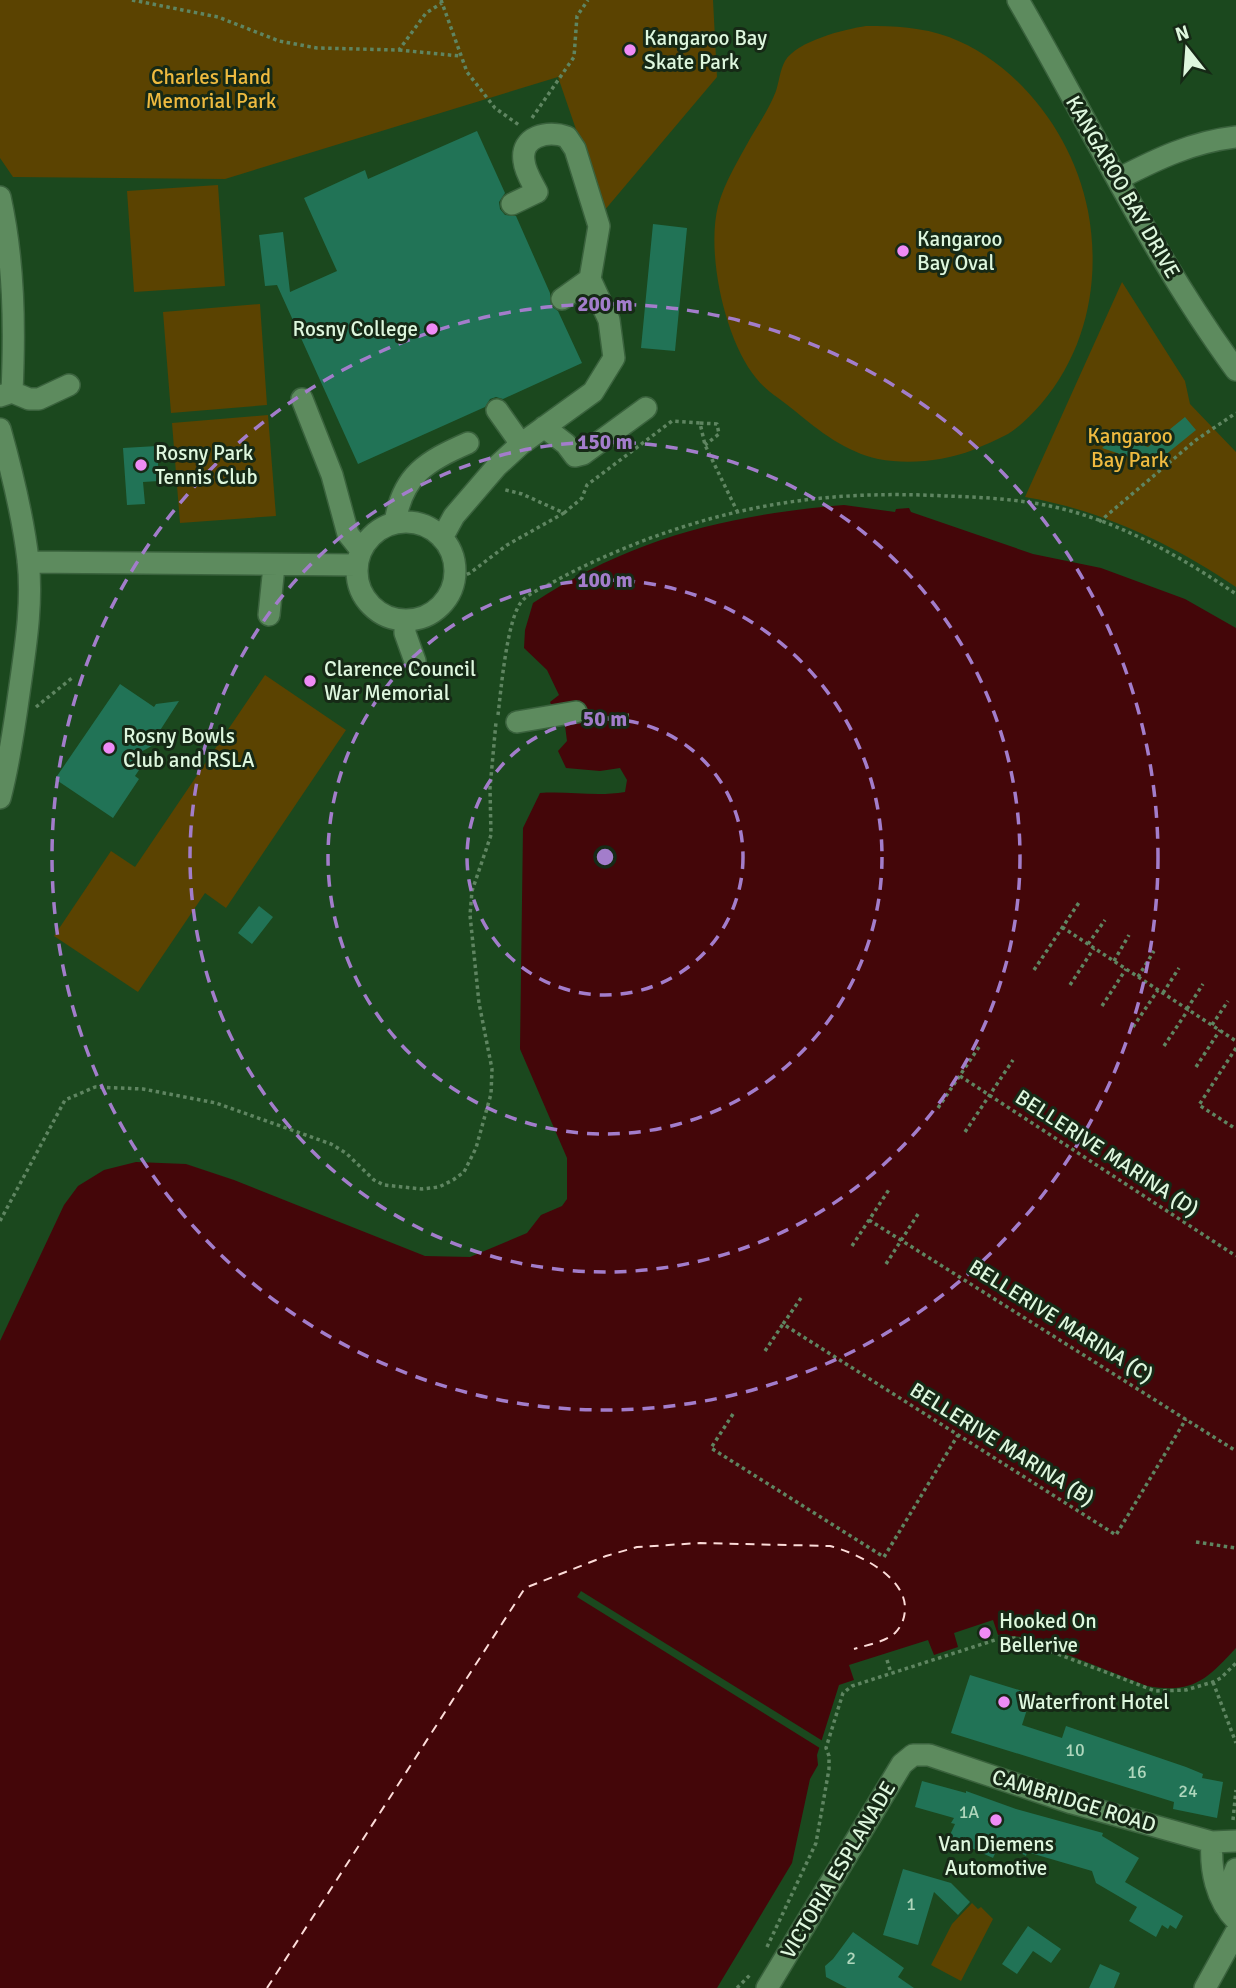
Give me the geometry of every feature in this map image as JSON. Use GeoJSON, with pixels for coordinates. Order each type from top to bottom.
{"type":"FeatureCollection","features":[{"type":"Feature","properties":{"kind":"street","name":"KANGAROO BAY DRIVE"},"geometry":{"type":"LineString","coordinates":[[1018,0],[1177,282],[1236,370]]}},
{"type":"Feature","properties":{"kind":"street"},"geometry":{"type":"LineString","coordinates":[[1028,0],[1031,22]]}},
{"type":"Feature","properties":{"kind":"street"},"geometry":{"type":"LineString","coordinates":[[442,538],[454,516],[480,485],[521,443],[593,392],[614,358],[609,320],[590,279],[599,226],[575,149],[567,137],[549,133],[529,134],[523,153],[524,164],[537,192],[512,204]]}},
{"type":"Feature","properties":{"kind":"street"},"geometry":{"type":"LineString","coordinates":[[1118,179],[1184,148],[1236,137]]}},
{"type":"Feature","properties":{"kind":"street"},"geometry":{"type":"LineString","coordinates":[[0,197],[9,236],[15,326],[6,394],[39,399],[69,385]]}},
{"type":"Feature","properties":{"kind":"street"},"geometry":{"type":"LineString","coordinates":[[562,299],[590,279]]}},
{"type":"Feature","properties":{"kind":"street"},"geometry":{"type":"LineString","coordinates":[[302,399],[332,475],[348,534],[359,558],[358,586],[370,606],[382,615],[405,621],[420,618],[434,612],[449,595],[454,580],[453,556],[442,538],[418,524],[395,523],[375,533],[359,558]]}},
{"type":"Feature","properties":{"kind":"street"},"geometry":{"type":"LineString","coordinates":[[544,427],[566,444],[575,456],[583,454],[646,408]]}},
{"type":"Feature","properties":{"kind":"street"},"geometry":{"type":"LineString","coordinates":[[497,410],[521,443]]}},
{"type":"Feature","properties":{"kind":"street"},"geometry":{"type":"LineString","coordinates":[[0,429],[15,488],[28,562],[26,648],[0,799]]}},
{"type":"Feature","properties":{"kind":"street"},"geometry":{"type":"LineString","coordinates":[[395,523],[398,507],[409,481],[437,457],[468,443]]}},
{"type":"Feature","properties":{"kind":"street"},"geometry":{"type":"LineString","coordinates":[[28,562],[274,566],[359,558]]}},
{"type":"Feature","properties":{"kind":"street"},"geometry":{"type":"LineString","coordinates":[[269,615],[274,566]]}},
{"type":"Feature","properties":{"kind":"street"},"geometry":{"type":"LineString","coordinates":[[405,621],[406,639],[415,661]]}},
{"type":"Feature","properties":{"kind":"street"},"geometry":{"type":"LineString","coordinates":[[517,722],[583,716]]}},
{"type":"Feature","properties":{"kind":"street","name":"CAMBRIDGE ROAD"},"geometry":{"type":"LineString","coordinates":[[913,1755],[929,1755],[1072,1803],[1212,1842],[1235,1830]]}},
{"type":"Feature","properties":{"kind":"street","name":"VICTORIA ESPLANADE"},"geometry":{"type":"LineString","coordinates":[[767,1988],[902,1764],[913,1755]]}},
{"type":"Feature","properties":{"kind":"street"},"geometry":{"type":"LineString","coordinates":[[1212,1842],[1213,1871],[1231,1913]]}},
{"type":"Feature","properties":{"kind":"street"},"geometry":{"type":"LineString","coordinates":[[1231,1913],[1229,1886],[1236,1869]]}},
{"type":"Feature","properties":{"kind":"street"},"geometry":{"type":"LineString","coordinates":[[1205,1988],[1236,1932]]}},
{"type":"Feature","properties":{"kind":"path"},"geometry":{"type":"LineString","coordinates":[[132,0],[218,17],[279,41],[317,48],[399,50],[461,57]]}},
{"type":"Feature","properties":{"kind":"path"},"geometry":{"type":"LineString","coordinates":[[399,50],[426,13],[441,2],[461,57],[478,89],[495,108],[529,134],[538,107],[574,57],[577,16],[588,0]]}},
{"type":"Feature","properties":{"kind":"path"},"geometry":{"type":"LineString","coordinates":[[1099,522],[1196,440],[1236,414]]}},
{"type":"Feature","properties":{"kind":"path"},"geometry":{"type":"LineString","coordinates":[[454,580],[470,573],[507,545],[564,513],[582,498],[587,485],[672,421],[717,424],[719,434],[705,445]]}},
{"type":"Feature","properties":{"kind":"path"},"geometry":{"type":"LineString","coordinates":[[700,423],[705,445],[737,511]]}},
{"type":"Feature","properties":{"kind":"path"},"geometry":{"type":"LineString","coordinates":[[480,485],[522,494],[564,513]]}},
{"type":"Feature","properties":{"kind":"path"},"geometry":{"type":"LineString","coordinates":[[0,1221],[65,1100],[95,1087],[143,1089],[216,1103],[331,1144],[346,1153],[374,1180],[384,1185],[422,1189],[439,1187],[464,1172],[476,1148],[491,1094],[492,1069],[479,1003],[470,915],[472,891],[491,835],[490,788],[496,722],[512,623],[522,601],[537,591],[612,553],[660,534],[737,511],[820,497],[916,494],[1052,507],[1099,522],[1168,551],[1236,594]]}},
{"type":"Feature","properties":{"kind":"path"},"geometry":{"type":"LineString","coordinates":[[16,716],[28,714],[72,678]]}},
{"type":"Feature","properties":{"kind":"path"},"geometry":{"type":"LineString","coordinates":[[583,716],[629,715]]}},
{"type":"Feature","properties":{"kind":"path"},"geometry":{"type":"LineString","coordinates":[[1034,970],[1080,901]]}},
{"type":"Feature","properties":{"kind":"path"},"geometry":{"type":"LineString","coordinates":[[1088,944],[1105,920]]}},
{"type":"Feature","properties":{"kind":"path"},"geometry":{"type":"LineString","coordinates":[[1062,928],[1236,1041]]}},
{"type":"Feature","properties":{"kind":"path"},"geometry":{"type":"LineString","coordinates":[[1114,961],[1129,935]]}},
{"type":"Feature","properties":{"kind":"path"},"geometry":{"type":"LineString","coordinates":[[1070,985],[1094,948]]}},
{"type":"Feature","properties":{"kind":"path"},"geometry":{"type":"LineString","coordinates":[[1138,977],[1154,951]]}},
{"type":"Feature","properties":{"kind":"path"},"geometry":{"type":"LineString","coordinates":[[1163,993],[1179,968]]}},
{"type":"Feature","properties":{"kind":"path"},"geometry":{"type":"LineString","coordinates":[[1102,1006],[1126,969]]}},
{"type":"Feature","properties":{"kind":"path"},"geometry":{"type":"LineString","coordinates":[[1164,1046],[1203,984]]}},
{"type":"Feature","properties":{"kind":"path"},"geometry":{"type":"LineString","coordinates":[[1133,1027],[1158,990]]}},
{"type":"Feature","properties":{"kind":"path"},"geometry":{"type":"LineString","coordinates":[[1212,1025],[1228,1001]]}},
{"type":"Feature","properties":{"kind":"path"},"geometry":{"type":"LineString","coordinates":[[1196,1067],[1220,1030]]}},
{"type":"Feature","properties":{"kind":"path"},"geometry":{"type":"LineString","coordinates":[[938,1108],[981,1044]]}},
{"type":"Feature","properties":{"kind":"path"},"geometry":{"type":"LineString","coordinates":[[1236,1048],[1199,1105],[1236,1129]]}},
{"type":"Feature","properties":{"kind":"path"},"geometry":{"type":"LineString","coordinates":[[965,1132],[1013,1060]]}},
{"type":"Feature","properties":{"kind":"path","name":"BELLERIVE MARINA (D)"},"geometry":{"type":"LineString","coordinates":[[960,1076],[1236,1256]]}},
{"type":"Feature","properties":{"kind":"path"},"geometry":{"type":"LineString","coordinates":[[852,1246],[890,1188]]}},
{"type":"Feature","properties":{"kind":"path"},"geometry":{"type":"LineString","coordinates":[[886,1264],[918,1214]]}},
{"type":"Feature","properties":{"kind":"path","name":"BELLERIVE MARINA (C)"},"geometry":{"type":"LineString","coordinates":[[869,1220],[1236,1451]]}},
{"type":"Feature","properties":{"kind":"path"},"geometry":{"type":"LineString","coordinates":[[765,1351],[801,1298]]}},
{"type":"Feature","properties":{"kind":"path","name":"BELLERIVE MARINA (B)"},"geometry":{"type":"LineString","coordinates":[[783,1324],[1116,1535],[1186,1419]]}},
{"type":"Feature","properties":{"kind":"path"},"geometry":{"type":"LineString","coordinates":[[733,1414],[711,1448],[884,1558],[958,1435]]}},
{"type":"Feature","properties":{"kind":"path"},"geometry":{"type":"LineString","coordinates":[[1196,1542],[1236,1548]]}},
{"type":"Feature","properties":{"kind":"path"},"geometry":{"type":"LineString","coordinates":[[762,1957],[816,1843],[829,1769],[826,1748],[843,1693],[852,1686],[998,1639],[1016,1638],[1155,1691],[1185,1690],[1213,1682],[1236,1663]]}},
{"type":"Feature","properties":{"kind":"path"},"geometry":{"type":"LineString","coordinates":[[887,1660],[891,1673]]}},
{"type":"Feature","properties":{"kind":"path"},"geometry":{"type":"LineString","coordinates":[[1213,1682],[1236,1743]]}},
{"type":"Feature","properties":{"kind":"path"},"geometry":{"type":"LineString","coordinates":[[1235,1830],[1236,1790]]}},
{"type":"Feature","properties":{"kind":"path"},"geometry":{"type":"LineString","coordinates":[[737,1988],[757,1969]]}},
{"type":"Feature","properties":{"kind":"green space","name":"Charles Hand Memorial Park"},"geometry":{"type":"Polygon","coordinates":[[[0,0],[713,0],[717,77],[604,211],[558,77],[225,179],[13,177],[0,158],[0,0]]]}},
{"type":"Feature","properties":{"kind":"green space","name":"Kangaroo Bay Oval"},"geometry":{"type":"Polygon","coordinates":[[[866,26],[929,31],[975,49],[999,65],[1040,106],[1057,131],[1081,183],[1088,211],[1092,237],[1091,288],[1087,313],[1070,361],[1041,404],[1022,424],[1008,434],[950,457],[914,462],[878,459],[844,446],[823,433],[756,378],[735,342],[721,296],[715,248],[718,206],[733,170],[771,103],[785,61],[810,42],[866,26]]]}},
{"type":"Feature","properties":{"kind":"green space"},"geometry":{"type":"Polygon","coordinates":[[[218,185],[225,286],[134,292],[127,191],[218,185]]]}},
{"type":"Feature","properties":{"kind":"green space","name":"Kangaroo Bay Park"},"geometry":{"type":"Polygon","coordinates":[[[1122,282],[1185,381],[1190,404],[1236,452],[1236,587],[1187,557],[1135,531],[1081,510],[1025,497],[1122,282]]]}},
{"type":"Feature","properties":{"kind":"green space"},"geometry":{"type":"Polygon","coordinates":[[[260,304],[267,405],[171,413],[163,312],[260,304]]]}},
{"type":"Feature","properties":{"kind":"green space"},"geometry":{"type":"Polygon","coordinates":[[[268,415],[276,516],[180,523],[172,423],[268,415]]]}},
{"type":"Feature","properties":{"kind":"green space"},"geometry":{"type":"Polygon","coordinates":[[[265,675],[346,730],[226,908],[205,893],[138,992],[54,936],[111,851],[135,867],[265,675]]]}},
{"type":"Feature","properties":{"kind":"green space"},"geometry":{"type":"Polygon","coordinates":[[[972,1903],[978,1909],[981,1907],[993,1919],[961,1981],[931,1965],[952,1924],[972,1903]]]}},
{"type":"Feature","properties":{"kind":"shaded area"},"geometry":{"type":"Polygon","coordinates":[[[844,505],[895,512],[896,509],[909,508],[911,512],[1033,554],[1101,568],[1185,599],[1236,628],[1236,1648],[1216,1669],[1198,1682],[1176,1688],[1163,1688],[1147,1686],[1023,1637],[998,1635],[993,1620],[954,1633],[958,1647],[934,1655],[928,1640],[849,1665],[854,1680],[839,1685],[817,1755],[818,1765],[810,1779],[792,1863],[717,1988],[0,1988],[0,1341],[64,1205],[78,1186],[104,1170],[136,1162],[186,1164],[234,1180],[425,1256],[470,1257],[527,1233],[541,1215],[562,1206],[567,1199],[567,1158],[520,1049],[523,828],[540,793],[625,792],[627,780],[620,768],[600,771],[566,768],[558,751],[567,741],[563,710],[554,711],[550,702],[559,695],[547,670],[524,648],[525,630],[533,603],[607,562],[682,533],[760,515],[844,505]]]}},
{"type":"Feature","properties":{"kind":"pier"},"geometry":{"type":"Polygon","coordinates":[[[581,1591],[826,1743],[823,1750],[577,1597],[581,1591]]]}},
{"type":"Feature","properties":{"kind":"building","name":"Rosny College"},"geometry":{"type":"Polygon","coordinates":[[[477,131],[505,193],[499,202],[500,209],[505,215],[516,216],[550,293],[551,306],[558,311],[582,363],[503,399],[490,399],[485,407],[358,464],[277,285],[265,286],[259,235],[283,232],[290,292],[337,271],[304,198],[365,170],[368,179],[477,131]]]}},
{"type":"Feature","properties":{"kind":"building"},"geometry":{"type":"Polygon","coordinates":[[[653,224],[687,228],[675,351],[641,348],[653,224]]]}},
{"type":"Feature","properties":{"kind":"building"},"geometry":{"type":"Polygon","coordinates":[[[1185,417],[1196,430],[1153,465],[1102,448],[1116,436],[1148,447],[1185,417]]]}},
{"type":"Feature","properties":{"kind":"building","name":"Rosny Park Tennis Club"},"geometry":{"type":"Polygon","coordinates":[[[157,446],[159,481],[143,482],[145,504],[127,505],[123,448],[157,446]]]}},
{"type":"Feature","properties":{"kind":"building","name":"Rosny Bowls Club and RSLA"},"geometry":{"type":"Polygon","coordinates":[[[120,684],[154,707],[156,704],[179,701],[159,732],[159,742],[139,753],[147,758],[135,776],[139,779],[113,818],[55,779],[120,684]]]}},
{"type":"Feature","properties":{"kind":"building"},"geometry":{"type":"Polygon","coordinates":[[[259,906],[273,917],[252,944],[238,933],[259,906]]]}},
{"type":"Feature","properties":{"kind":"building"},"geometry":{"type":"Polygon","coordinates":[[[970,1675],[1032,1694],[1022,1725],[1062,1738],[1066,1726],[1186,1767],[1203,1774],[1202,1778],[1223,1782],[1217,1818],[1173,1809],[1174,1802],[951,1733],[970,1675]]]}},
{"type":"Feature","properties":{"kind":"building"},"geometry":{"type":"Polygon","coordinates":[[[922,1781],[966,1791],[1016,1809],[1103,1833],[1102,1836],[1139,1858],[1125,1882],[1183,1916],[1176,1929],[1170,1925],[1168,1929],[1162,1925],[1156,1937],[1129,1921],[1137,1907],[1096,1883],[1092,1871],[1027,1852],[1026,1856],[1013,1849],[1011,1853],[998,1847],[993,1858],[949,1837],[955,1824],[951,1823],[954,1818],[915,1807],[922,1781]]]}},
{"type":"Feature","properties":{"kind":"building"},"geometry":{"type":"Polygon","coordinates":[[[903,1869],[951,1883],[970,1902],[958,1915],[934,1892],[918,1945],[883,1935],[903,1869]]]}},
{"type":"Feature","properties":{"kind":"building"},"geometry":{"type":"Polygon","coordinates":[[[1028,1926],[1061,1949],[1051,1963],[1033,1951],[1017,1974],[1002,1964],[1028,1926]]]}},
{"type":"Feature","properties":{"kind":"building"},"geometry":{"type":"Polygon","coordinates":[[[853,1932],[904,1968],[898,1977],[914,1988],[847,1988],[826,1977],[825,1966],[853,1932]]]}},
{"type":"Feature","properties":{"kind":"building"},"geometry":{"type":"Polygon","coordinates":[[[1100,1964],[1120,1973],[1114,1988],[1089,1988],[1100,1964]]]}},
{"type":"Feature","properties":{"kind":"ferry route"},"geometry":{"type":"LineString","coordinates":[[267,1988],[525,1588],[606,1556],[637,1547],[700,1543],[830,1546],[853,1554],[878,1568],[897,1586],[903,1596],[904,1615],[895,1633],[881,1641],[854,1649]]}},
{"type":"Feature","properties":{"kind":"place","name":"Kangaroo Bay Skate Park"},"geometry":{"type":"Point","coordinates":[630,50]}},
{"type":"Feature","properties":{"kind":"place","name":"Kangaroo Bay Oval"},"geometry":{"type":"Point","coordinates":[903,251]}},
{"type":"Feature","properties":{"kind":"place","name":"Rosny College"},"geometry":{"type":"Point","coordinates":[432,329]}},
{"type":"Feature","properties":{"kind":"place","name":"Rosny Park Tennis Club"},"geometry":{"type":"Point","coordinates":[141,465]}},
{"type":"Feature","properties":{"kind":"place","name":"Clarence Council War Memorial"},"geometry":{"type":"Point","coordinates":[310,681]}},
{"type":"Feature","properties":{"kind":"place","name":"Rosny Bowls Club and RSLA"},"geometry":{"type":"Point","coordinates":[109,748]}},
{"type":"Feature","properties":{"kind":"place","name":"Hooked On Bellerive"},"geometry":{"type":"Point","coordinates":[985,1633]}},
{"type":"Feature","properties":{"kind":"place","name":"Waterfront Hotel"},"geometry":{"type":"Point","coordinates":[1004,1702]}},
{"type":"Feature","properties":{"kind":"place","name":"Van Diemens Automotive"},"geometry":{"type":"Point","coordinates":[996,1820]}}]}
